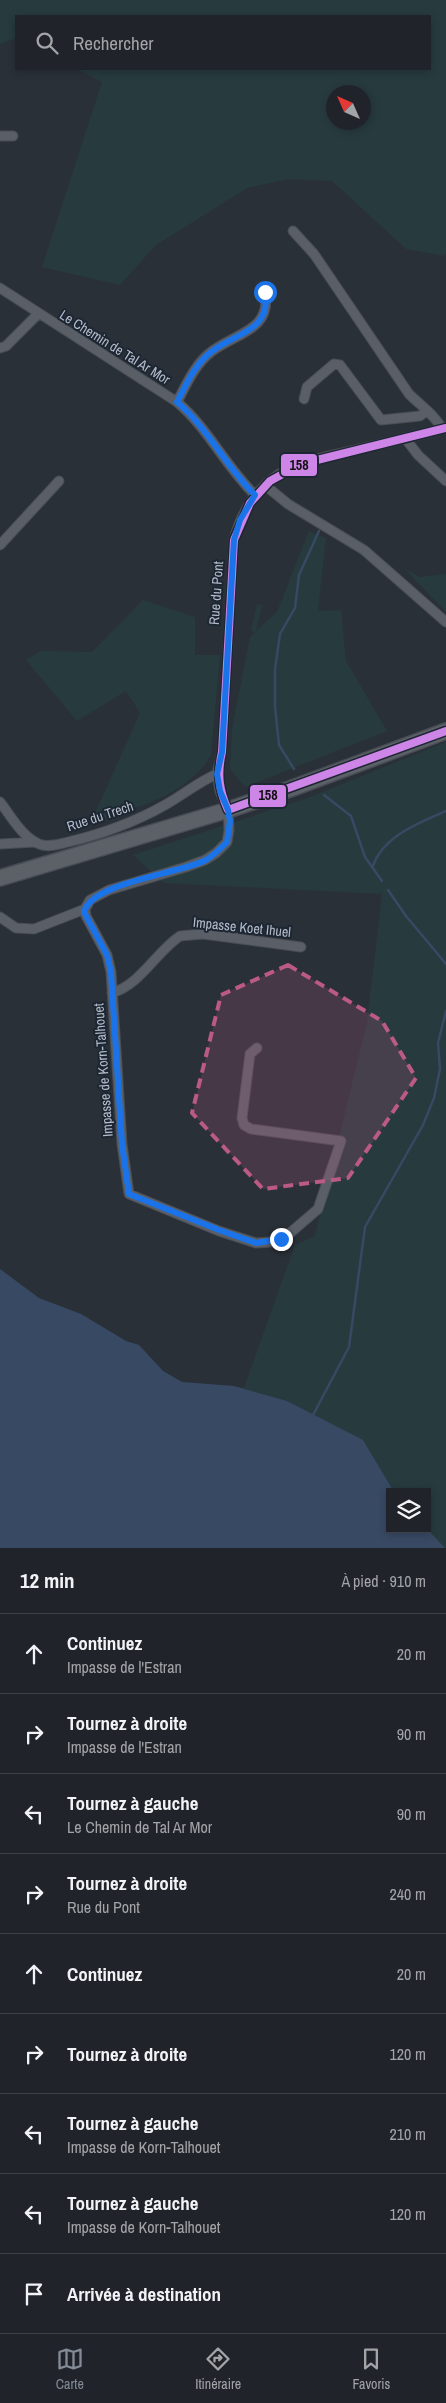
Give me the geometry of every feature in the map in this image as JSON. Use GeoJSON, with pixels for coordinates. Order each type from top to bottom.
{"type":"FeatureCollection","features":[{"type":"Feature","properties":{"kind":"main road"},"geometry":{"type":"LineString","coordinates":[[0,878],[228,810],[290,789],[446,730]]}},
{"type":"Feature","properties":{"kind":"street"},"geometry":{"type":"LineString","coordinates":[[0,136],[13,136]]}},
{"type":"Feature","properties":{"kind":"street"},"geometry":{"type":"LineString","coordinates":[[293,230],[314,254],[409,394],[426,412],[437,419],[444,428]]}},
{"type":"Feature","properties":{"kind":"street","name":"Le Chemin de Tal Ar Mor"},"geometry":{"type":"LineString","coordinates":[[0,288],[177,402],[192,415],[240,480],[255,495]]}},
{"type":"Feature","properties":{"kind":"street"},"geometry":{"type":"LineString","coordinates":[[177,402],[198,366],[211,352],[250,329],[262,319],[268,306],[265,292]]}},
{"type":"Feature","properties":{"kind":"street"},"geometry":{"type":"LineString","coordinates":[[0,348],[6,346],[38,314]]}},
{"type":"Feature","properties":{"kind":"street"},"geometry":{"type":"LineString","coordinates":[[304,399],[307,387],[334,364],[340,366],[381,420],[420,416],[426,412]]}},
{"type":"Feature","properties":{"kind":"street","name":"Rue du Pont"},"geometry":{"type":"LineString","coordinates":[[228,810],[220,791],[217,774],[222,752],[234,540],[240,520],[255,495],[276,476],[290,469],[314,460],[444,428]]}},
{"type":"Feature","properties":{"kind":"street"},"geometry":{"type":"LineString","coordinates":[[405,438],[418,455],[446,481]]}},
{"type":"Feature","properties":{"kind":"street"},"geometry":{"type":"LineString","coordinates":[[0,545],[59,481]]}},
{"type":"Feature","properties":{"kind":"street"},"geometry":{"type":"LineString","coordinates":[[266,486],[288,504],[364,550],[446,622]]}},
{"type":"Feature","properties":{"kind":"street","name":"Rue du Trech"},"geometry":{"type":"LineString","coordinates":[[0,844],[35,842],[48,846],[117,827],[159,809],[203,779],[217,774]]}},
{"type":"Feature","properties":{"kind":"street"},"geometry":{"type":"LineString","coordinates":[[0,802],[22,831],[35,842]]}},
{"type":"Feature","properties":{"kind":"street"},"geometry":{"type":"LineString","coordinates":[[0,917],[16,928],[34,929],[85,908],[90,900],[109,890],[205,860],[216,853],[227,842],[230,821],[228,810]]}},
{"type":"Feature","properties":{"kind":"street","name":"Impasse de Korn-Talhouet"},"geometry":{"type":"LineString","coordinates":[[85,908],[86,916],[107,955],[111,972],[125,1177],[129,1194],[228,1234],[256,1243],[271,1242],[290,1233],[318,1209],[341,1141],[251,1129],[244,1125],[242,1118],[250,1054],[257,1048]]}},
{"type":"Feature","properties":{"kind":"street","name":"Impasse Koet Ihuel"},"geometry":{"type":"LineString","coordinates":[[112,993],[123,990],[180,936],[203,934],[301,947]]}},
{"type":"Feature","properties":{"kind":"highlighted area"},"geometry":{"type":"Polygon","coordinates":[[[288,965],[382,1021],[416,1078],[348,1178],[263,1189],[192,1113],[221,995],[288,965]]]}},
{"type":"Feature","properties":{"kind":"green space"},"geometry":{"type":"Polygon","coordinates":[[[0,0],[446,0],[446,253],[444,256],[406,249],[332,181],[288,179],[247,188],[156,245],[120,285],[42,267],[102,82],[79,70],[431,70],[431,15],[15,15],[15,38],[0,44],[0,0]]]}},
{"type":"Feature","properties":{"kind":"green space"},"geometry":{"type":"Polygon","coordinates":[[[309,531],[326,538],[318,611],[341,610],[346,661],[387,731],[245,787],[230,769],[232,728],[250,637],[255,632],[251,631],[257,604],[262,605],[256,631],[277,612],[309,531]]]}},
{"type":"Feature","properties":{"kind":"green space"},"geometry":{"type":"Polygon","coordinates":[[[404,568],[420,577],[446,574],[446,612],[404,568]]]}},
{"type":"Feature","properties":{"kind":"green space"},"geometry":{"type":"Polygon","coordinates":[[[143,600],[195,617],[195,655],[220,655],[211,755],[201,769],[174,791],[141,806],[91,822],[140,713],[126,691],[77,721],[26,660],[40,651],[92,652],[143,600]]]}},
{"type":"Feature","properties":{"kind":"green space"},"geometry":{"type":"Polygon","coordinates":[[[446,742],[446,1548],[0,1548],[0,1269],[39,1298],[81,1314],[126,1341],[139,1345],[163,1371],[182,1382],[244,1388],[295,1245],[315,1236],[367,1022],[382,894],[164,883],[133,855],[305,799],[446,742]]]}},
{"type":"Feature","properties":{"kind":"water"},"geometry":{"type":"Polygon","coordinates":[[[0,1269],[39,1298],[81,1314],[126,1341],[139,1345],[163,1371],[182,1382],[234,1386],[287,1401],[363,1440],[392,1488],[386,1488],[386,1533],[431,1533],[445,1548],[0,1548],[0,1269]]]}},
{"type":"Feature","properties":{"kind":"waterway"},"geometry":{"type":"LineString","coordinates":[[294,769],[279,745],[275,707],[275,669],[280,634],[295,608],[299,575],[319,531]]}},
{"type":"Feature","properties":{"kind":"waterway"},"geometry":{"type":"LineString","coordinates":[[324,795],[351,816],[365,857],[382,881]]}},
{"type":"Feature","properties":{"kind":"waterway"},"geometry":{"type":"LineString","coordinates":[[373,866],[385,846],[393,839],[414,826],[446,811]]}},
{"type":"Feature","properties":{"kind":"waterway"},"geometry":{"type":"LineString","coordinates":[[388,890],[406,916],[446,964]]}},
{"type":"Feature","properties":{"kind":"waterway"},"geometry":{"type":"LineString","coordinates":[[313,1415],[349,1347],[365,1227],[423,1125],[434,1098],[440,1069],[438,1043],[446,1011]]}},
{"type":"Feature","properties":{"kind":"transit line","name":"158"},"geometry":{"type":"LineString","coordinates":[[446,428],[301,464],[270,481],[250,503],[234,540],[220,768],[223,796],[228,810],[446,731]]}},
{"type":"Feature","properties":{"kind":"route"},"geometry":{"type":"LineString","coordinates":[[265,292],[268,306],[262,319],[250,329],[211,352],[198,366],[177,402],[192,415],[240,480],[255,495],[240,520],[234,540],[226,644],[222,752],[217,774],[220,791],[228,810],[230,821],[227,842],[216,853],[205,860],[109,890],[90,900],[84,912],[107,955],[111,972],[120,1086],[122,1144],[126,1186],[129,1194],[135,1198],[256,1243],[281,1239]]}}]}
